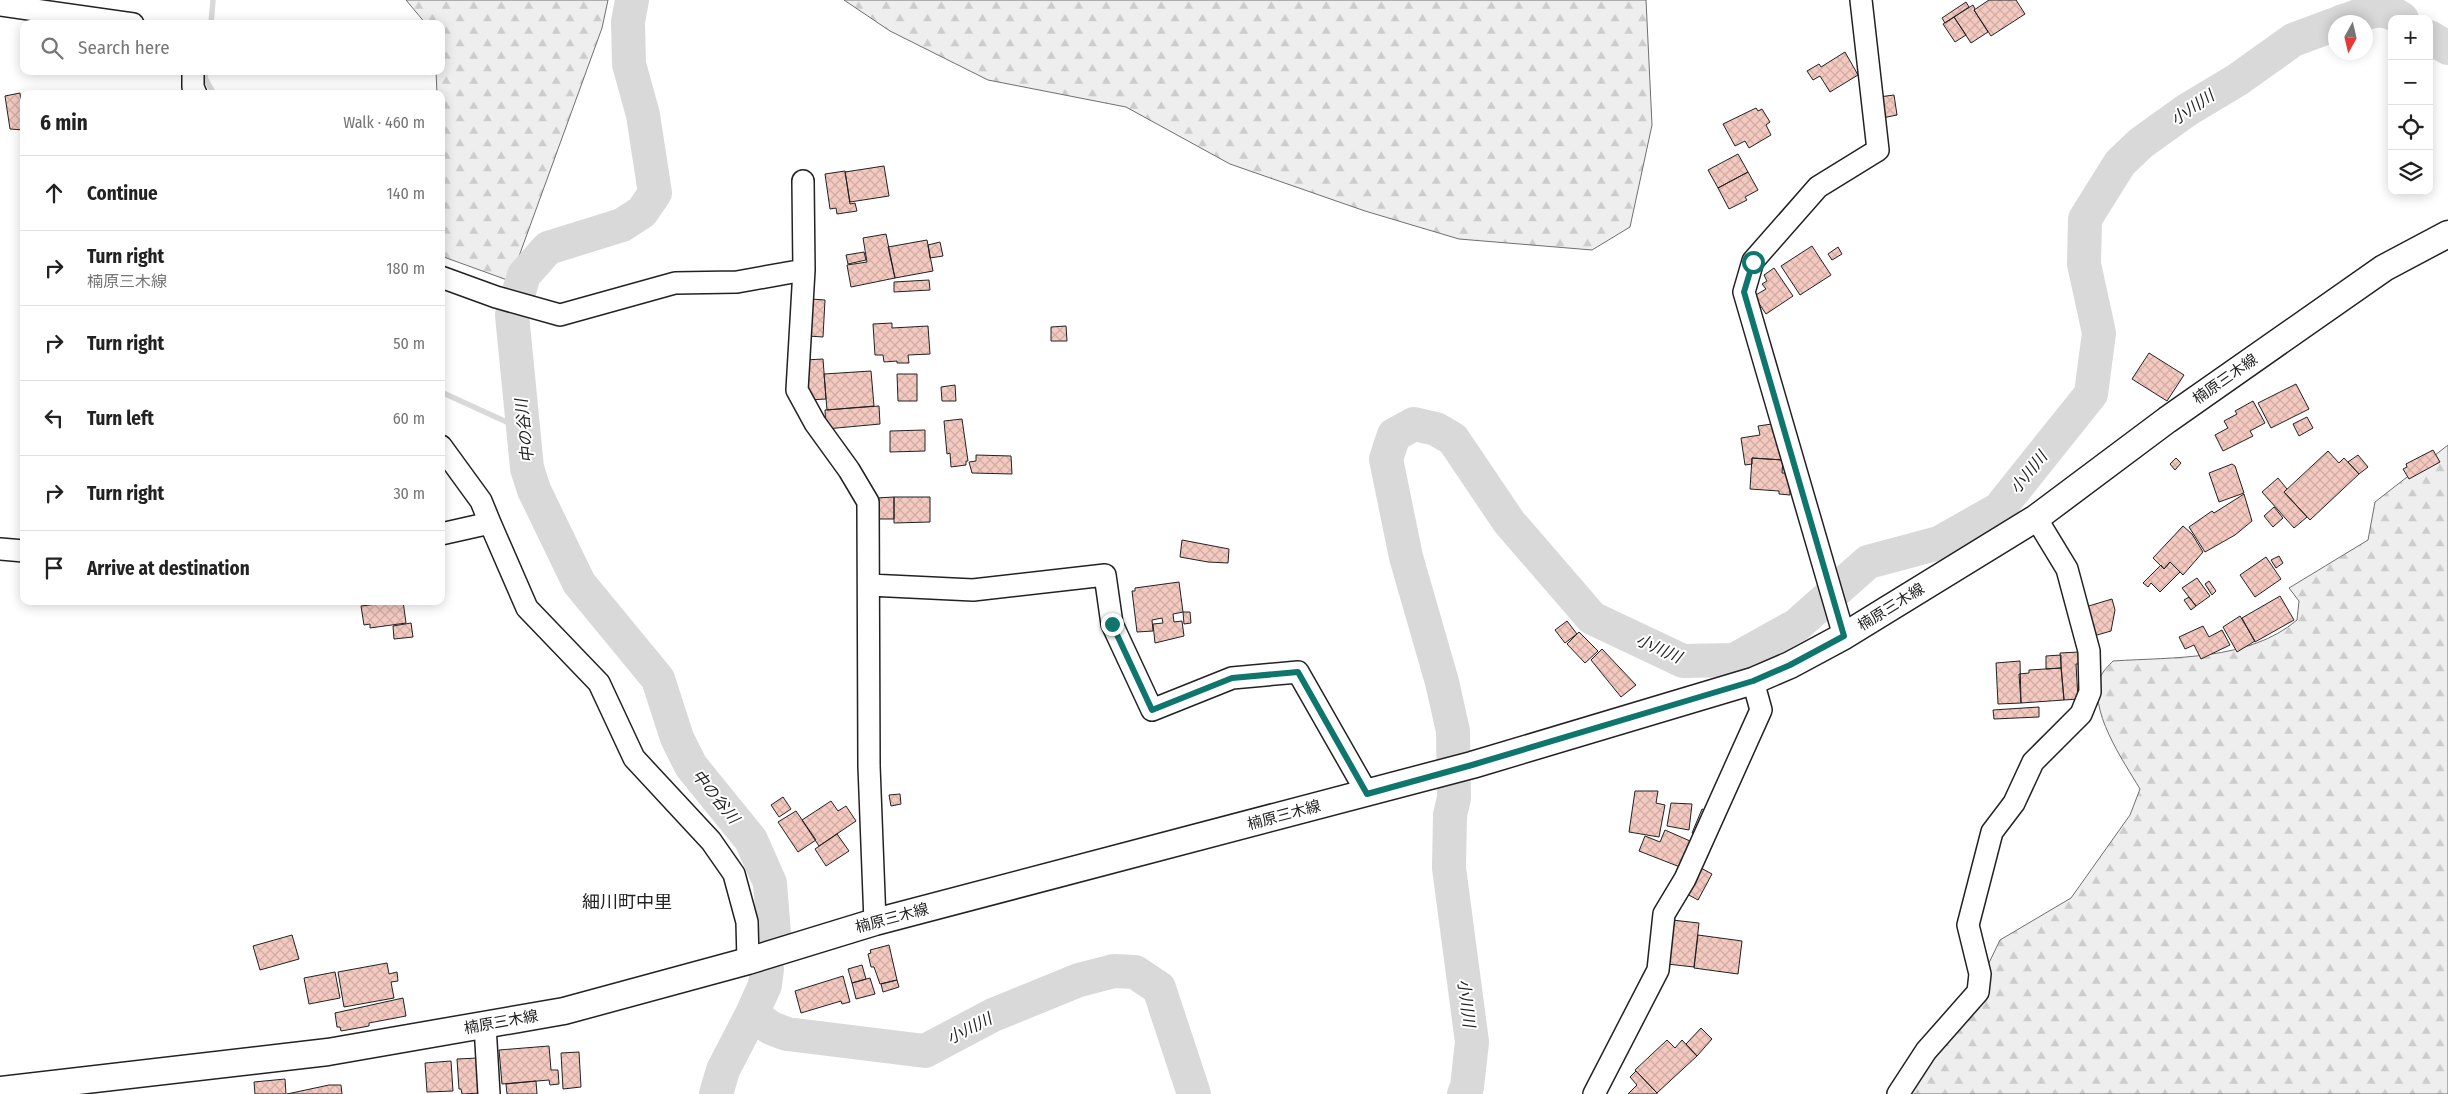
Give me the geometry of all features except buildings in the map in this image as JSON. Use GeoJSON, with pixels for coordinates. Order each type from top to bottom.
{"type":"FeatureCollection","features":[{"type":"Feature","properties":{"kind":"main road","name":"楠原三木線"},"geometry":{"type":"LineString","coordinates":[[0,1090],[328,1052],[564,1011],[748,961],[875,922],[1420,780],[1753,681],[1790,665],[1840,625],[2036,518],[2167,420],[2384,268],[2448,234]]}},
{"type":"Feature","properties":{"kind":"street"},"geometry":{"type":"LineString","coordinates":[[1840,625],[1744,292],[1753,262],[1818,187],[1878,150],[1861,0]]}},
{"type":"Feature","properties":{"kind":"street"},"geometry":{"type":"LineString","coordinates":[[0,4],[106,20]]}},
{"type":"Feature","properties":{"kind":"street"},"geometry":{"type":"LineString","coordinates":[[193,75],[194,90]]}},
{"type":"Feature","properties":{"kind":"street"},"geometry":{"type":"LineString","coordinates":[[804,182],[804,270],[797,390],[815,423],[849,470],[868,502],[870,766],[875,922]]}},
{"type":"Feature","properties":{"kind":"street"},"geometry":{"type":"LineString","coordinates":[[445,278],[560,315],[675,284],[737,282],[804,270]]}},
{"type":"Feature","properties":{"kind":"street"},"geometry":{"type":"LineString","coordinates":[[445,452],[481,501],[527,608],[599,683],[634,758],[711,841],[734,874],[747,922],[748,961]]}},
{"type":"Feature","properties":{"kind":"street"},"geometry":{"type":"LineString","coordinates":[[1898,1094],[1926,1051],[1978,992],[1980,974],[1968,925],[1992,832],[2014,803],[2033,762],[2081,714],[2090,692],[2089,651],[2067,569],[2036,518]]}},
{"type":"Feature","properties":{"kind":"street"},"geometry":{"type":"LineString","coordinates":[[445,533],[490,523]]}},
{"type":"Feature","properties":{"kind":"street"},"geometry":{"type":"LineString","coordinates":[[0,549],[20,551]]}},
{"type":"Feature","properties":{"kind":"street"},"geometry":{"type":"LineString","coordinates":[[869,585],[973,590],[1105,574],[1112,624],[1152,710],[1232,678],[1298,672],[1367,794]]}},
{"type":"Feature","properties":{"kind":"street"},"geometry":{"type":"LineString","coordinates":[[1594,1094],[1658,970],[1664,914],[1686,879],[1761,710],[1753,681]]}},
{"type":"Feature","properties":{"kind":"street"},"geometry":{"type":"LineString","coordinates":[[485,1025],[489,1094]]}},
{"type":"Feature","properties":{"kind":"green space"},"geometry":{"type":"Polygon","coordinates":[[[406,0],[608,0],[602,28],[510,281],[445,257],[445,90],[437,90],[436,75],[445,75],[445,20],[423,20],[406,0]]]}},
{"type":"Feature","properties":{"kind":"green space"},"geometry":{"type":"Polygon","coordinates":[[[844,0],[1646,0],[1652,125],[1630,227],[1592,250],[1459,239],[1365,211],[1230,164],[1126,107],[988,80],[890,31],[844,0]]]}},
{"type":"Feature","properties":{"kind":"green space"},"geometry":{"type":"Polygon","coordinates":[[[2448,445],[2448,1094],[1909,1094],[1973,996],[2000,940],[2071,898],[2130,815],[2140,789],[2117,750],[2103,719],[2098,689],[2101,676],[2106,668],[2113,661],[2185,657],[2234,650],[2278,633],[2297,620],[2299,601],[2289,588],[2368,540],[2375,502],[2448,445]]]}},
{"type":"Feature","properties":{"kind":"waterway"},"geometry":{"type":"LineString","coordinates":[[211,20],[213,0]]}},
{"type":"Feature","properties":{"kind":"waterway","name":"中の谷川"},"geometry":{"type":"LineString","coordinates":[[632,0],[628,22],[629,64],[643,115],[655,193],[642,212],[622,225],[548,248],[524,275],[512,315],[527,468],[534,490],[579,583],[658,679],[677,738],[691,766],[751,840],[770,883],[774,934]]}},
{"type":"Feature","properties":{"kind":"waterway","name":"小川川"},"geometry":{"type":"LineString","coordinates":[[2359,15],[2379,11],[2386,11],[2396,15]]}},
{"type":"Feature","properties":{"kind":"waterway","name":"小川川"},"geometry":{"type":"LineString","coordinates":[[1464,1094],[1467,1087],[1472,1042],[1449,868],[1450,815],[1454,798],[1453,731],[1442,682],[1406,557],[1386,459],[1394,435],[1414,424],[1436,429],[1453,439],[1509,522],[1592,618],[1683,661],[1734,660],[1797,625],[1868,562],[1939,543],[1999,509],[2091,394],[2099,333],[2084,264],[2085,219],[2120,163],[2141,143],[2187,110],[2237,80],[2293,40],[2328,27]]}},
{"type":"Feature","properties":{"kind":"waterway","name":"小川川"},"geometry":{"type":"LineString","coordinates":[[2433,39],[2448,48]]}},
{"type":"Feature","properties":{"kind":"waterway"},"geometry":{"type":"LineString","coordinates":[[205,75],[205,78],[212,90]]}},
{"type":"Feature","properties":{"kind":"waterway"},"geometry":{"type":"LineString","coordinates":[[445,394],[522,429]]}},
{"type":"Feature","properties":{"kind":"waterway","name":"中の谷川"},"geometry":{"type":"LineString","coordinates":[[752,1014],[765,985],[767,969]]}},
{"type":"Feature","properties":{"kind":"waterway","name":"小川川"},"geometry":{"type":"LineString","coordinates":[[716,1094],[723,1070],[752,1014],[771,1028],[787,1034],[925,1051],[993,1015],[1079,980],[1114,971],[1135,972],[1159,988],[1194,1094]]}},
{"type":"Feature","properties":{"kind":"district","name":"細川町中里"},"geometry":{"type":"Point","coordinates":[627,902]}},
{"type":"Feature","properties":{"kind":"route"},"geometry":{"type":"LineString","coordinates":[[1112,624],[1152,710],[1232,678],[1298,672],[1367,794],[1472,765],[1753,681],[1790,665],[1844,636],[1744,292],[1753,262]]}}]}
